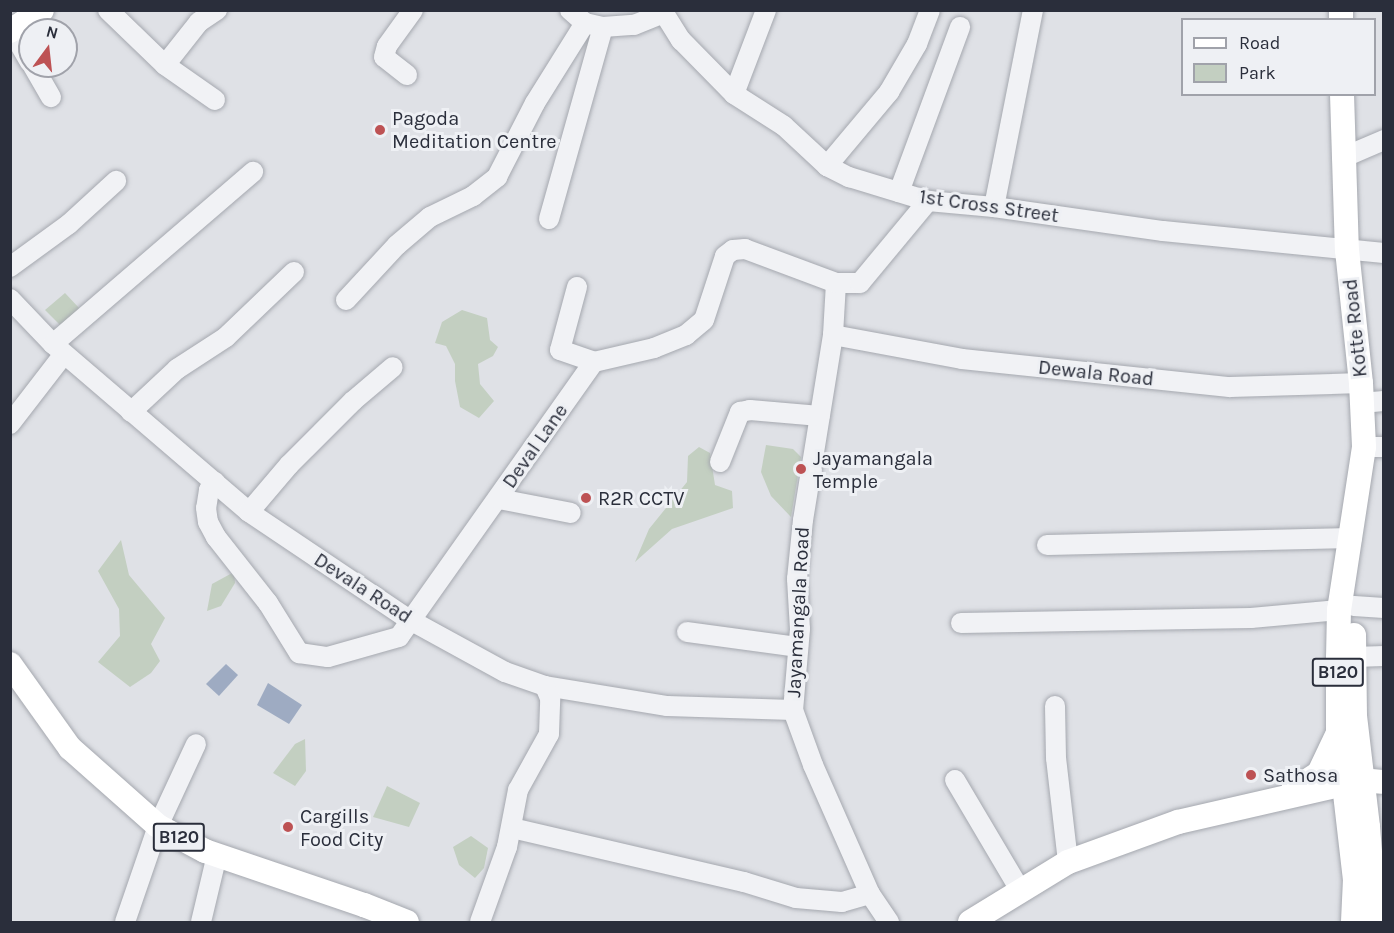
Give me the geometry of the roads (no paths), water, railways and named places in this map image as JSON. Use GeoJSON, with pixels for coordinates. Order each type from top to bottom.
{"type":"FeatureCollection","features":[{"type":"Feature","properties":{"kind":"main road"},"geometry":{"type":"LineString","coordinates":[[11,31],[38,12]]}},
{"type":"Feature","properties":{"kind":"main road","name":"Kotte Road"},"geometry":{"type":"LineString","coordinates":[[1342,96],[1342,158],[1347,250],[1369,396],[1373,447],[1350,550],[1338,733],[1364,786]]}},
{"type":"Feature","properties":{"kind":"main road","name":"Kotte Road"},"geometry":{"type":"LineString","coordinates":[[1346,608],[1354,657],[1355,716],[1364,786]]}},
{"type":"Feature","properties":{"kind":"main road","name":"B120"},"geometry":{"type":"LineString","coordinates":[[14,679],[69,748],[158,826],[217,855],[407,922]]}},
{"type":"Feature","properties":{"kind":"main road"},"geometry":{"type":"LineString","coordinates":[[1283,796],[1310,782],[1319,773],[1338,733]]}},
{"type":"Feature","properties":{"kind":"main road"},"geometry":{"type":"LineString","coordinates":[[970,922],[1068,862],[1178,822],[1283,796],[1364,786]]}},
{"type":"Feature","properties":{"kind":"main road"},"geometry":{"type":"LineString","coordinates":[[1149,834],[1179,833],[1364,786]]}},
{"type":"Feature","properties":{"kind":"main road"},"geometry":{"type":"LineString","coordinates":[[1364,786],[1378,890],[1367,922]]}},
{"type":"Feature","properties":{"kind":"main road"},"geometry":{"type":"LineString","coordinates":[[1364,786],[1355,879],[1367,922]]}},
{"type":"Feature","properties":{"kind":"street"},"geometry":{"type":"LineString","coordinates":[[108,10],[165,65],[215,100]]}},
{"type":"Feature","properties":{"kind":"street"},"geometry":{"type":"LineString","coordinates":[[165,65],[199,22],[217,10]]}},
{"type":"Feature","properties":{"kind":"street"},"geometry":{"type":"LineString","coordinates":[[407,75],[384,57],[387,46],[413,10]]}},
{"type":"Feature","properties":{"kind":"street"},"geometry":{"type":"LineString","coordinates":[[734,94],[766,10]]}},
{"type":"Feature","properties":{"kind":"street"},"geometry":{"type":"LineString","coordinates":[[827,166],[889,92],[916,44],[930,10]]}},
{"type":"Feature","properties":{"kind":"street"},"geometry":{"type":"LineString","coordinates":[[994,207],[1033,10]]}},
{"type":"Feature","properties":{"kind":"street"},"geometry":{"type":"LineString","coordinates":[[586,20],[634,25],[663,12]]}},
{"type":"Feature","properties":{"kind":"street","name":"1st Cross Street"},"geometry":{"type":"LineString","coordinates":[[663,12],[681,40],[734,94],[784,126],[827,166],[849,177],[928,201],[994,207],[1163,231],[1383,253]]}},
{"type":"Feature","properties":{"kind":"street"},"geometry":{"type":"LineString","coordinates":[[549,219],[586,20]]}},
{"type":"Feature","properties":{"kind":"street"},"geometry":{"type":"LineString","coordinates":[[346,300],[397,245],[430,218],[473,196],[497,177],[535,103],[586,20]]}},
{"type":"Feature","properties":{"kind":"street"},"geometry":{"type":"LineString","coordinates":[[899,192],[960,27]]}},
{"type":"Feature","properties":{"kind":"street"},"geometry":{"type":"LineString","coordinates":[[40,78],[51,97]]}},
{"type":"Feature","properties":{"kind":"street"},"geometry":{"type":"LineString","coordinates":[[1342,158],[1383,140]]}},
{"type":"Feature","properties":{"kind":"street"},"geometry":{"type":"LineString","coordinates":[[10,424],[58,349],[253,172]]}},
{"type":"Feature","properties":{"kind":"street"},"geometry":{"type":"LineString","coordinates":[[10,267],[69,224],[116,181]]}},
{"type":"Feature","properties":{"kind":"street"},"geometry":{"type":"LineString","coordinates":[[577,287],[560,350],[594,362],[654,348],[686,335],[704,320],[725,256],[733,250],[745,249],[836,284],[860,283],[928,201]]}},
{"type":"Feature","properties":{"kind":"street"},"geometry":{"type":"LineString","coordinates":[[131,412],[177,369],[226,337],[294,272]]}},
{"type":"Feature","properties":{"kind":"street","name":"Jayamangala Road"},"geometry":{"type":"LineString","coordinates":[[836,284],[833,335],[803,520],[797,579],[798,647],[793,710],[813,765],[870,894],[889,922]]}},
{"type":"Feature","properties":{"kind":"street","name":"Devala Road"},"geometry":{"type":"LineString","coordinates":[[10,299],[58,349],[249,512],[410,620],[505,672],[545,686],[667,706],[793,710]]}},
{"type":"Feature","properties":{"kind":"street","name":"Dewala Road"},"geometry":{"type":"LineString","coordinates":[[833,335],[962,359],[1230,387],[1369,396]]}},
{"type":"Feature","properties":{"kind":"street","name":"Deval Lane"},"geometry":{"type":"LineString","coordinates":[[214,482],[209,490],[206,508],[208,522],[222,545],[268,603],[299,653],[328,657],[399,637],[594,362]]}},
{"type":"Feature","properties":{"kind":"street"},"geometry":{"type":"LineString","coordinates":[[249,512],[297,457],[353,401],[393,367]]}},
{"type":"Feature","properties":{"kind":"street"},"geometry":{"type":"LineString","coordinates":[[720,462],[740,412],[750,410],[820,416]]}},
{"type":"Feature","properties":{"kind":"street"},"geometry":{"type":"LineString","coordinates":[[499,498],[571,513]]}},
{"type":"Feature","properties":{"kind":"street"},"geometry":{"type":"LineString","coordinates":[[1047,545],[1350,550]]}},
{"type":"Feature","properties":{"kind":"street"},"geometry":{"type":"LineString","coordinates":[[961,623],[1251,618],[1346,608],[1383,608]]}},
{"type":"Feature","properties":{"kind":"street"},"geometry":{"type":"LineString","coordinates":[[687,632],[798,647]]}},
{"type":"Feature","properties":{"kind":"street"},"geometry":{"type":"LineString","coordinates":[[1354,657],[1383,656]]}},
{"type":"Feature","properties":{"kind":"street"},"geometry":{"type":"LineString","coordinates":[[480,922],[512,828],[518,790],[549,734],[550,698],[545,686]]}},
{"type":"Feature","properties":{"kind":"street"},"geometry":{"type":"LineString","coordinates":[[1055,706],[1056,758],[1068,862]]}},
{"type":"Feature","properties":{"kind":"street"},"geometry":{"type":"LineString","coordinates":[[125,922],[158,826],[196,744]]}},
{"type":"Feature","properties":{"kind":"street"},"geometry":{"type":"LineString","coordinates":[[956,780],[1020,890]]}},
{"type":"Feature","properties":{"kind":"street"},"geometry":{"type":"LineString","coordinates":[[512,828],[744,882],[796,898],[842,902],[870,894]]}},
{"type":"Feature","properties":{"kind":"street"},"geometry":{"type":"LineString","coordinates":[[201,922],[217,855]]}},
{"type":"Feature","properties":{"kind":"water"},"geometry":{"type":"Polygon","coordinates":[[[226,664],[238,675],[219,696],[206,684],[226,664]]]}},
{"type":"Feature","properties":{"kind":"water"},"geometry":{"type":"Polygon","coordinates":[[[268,683],[302,705],[289,724],[257,705],[268,683]]]}},
{"type":"Feature","properties":{"kind":"place","name":"Pagoda Meditation Centre"},"geometry":{"type":"Point","coordinates":[380,130]}},
{"type":"Feature","properties":{"kind":"place","name":"Jayamangala Temple"},"geometry":{"type":"Point","coordinates":[801,469]}},
{"type":"Feature","properties":{"kind":"place","name":"R2R CCTV"},"geometry":{"type":"Point","coordinates":[586,498]}},
{"type":"Feature","properties":{"kind":"place","name":"Sathosa"},"geometry":{"type":"Point","coordinates":[1251,775]}},
{"type":"Feature","properties":{"kind":"place","name":"Cargills Food City"},"geometry":{"type":"Point","coordinates":[288,827]}}]}
